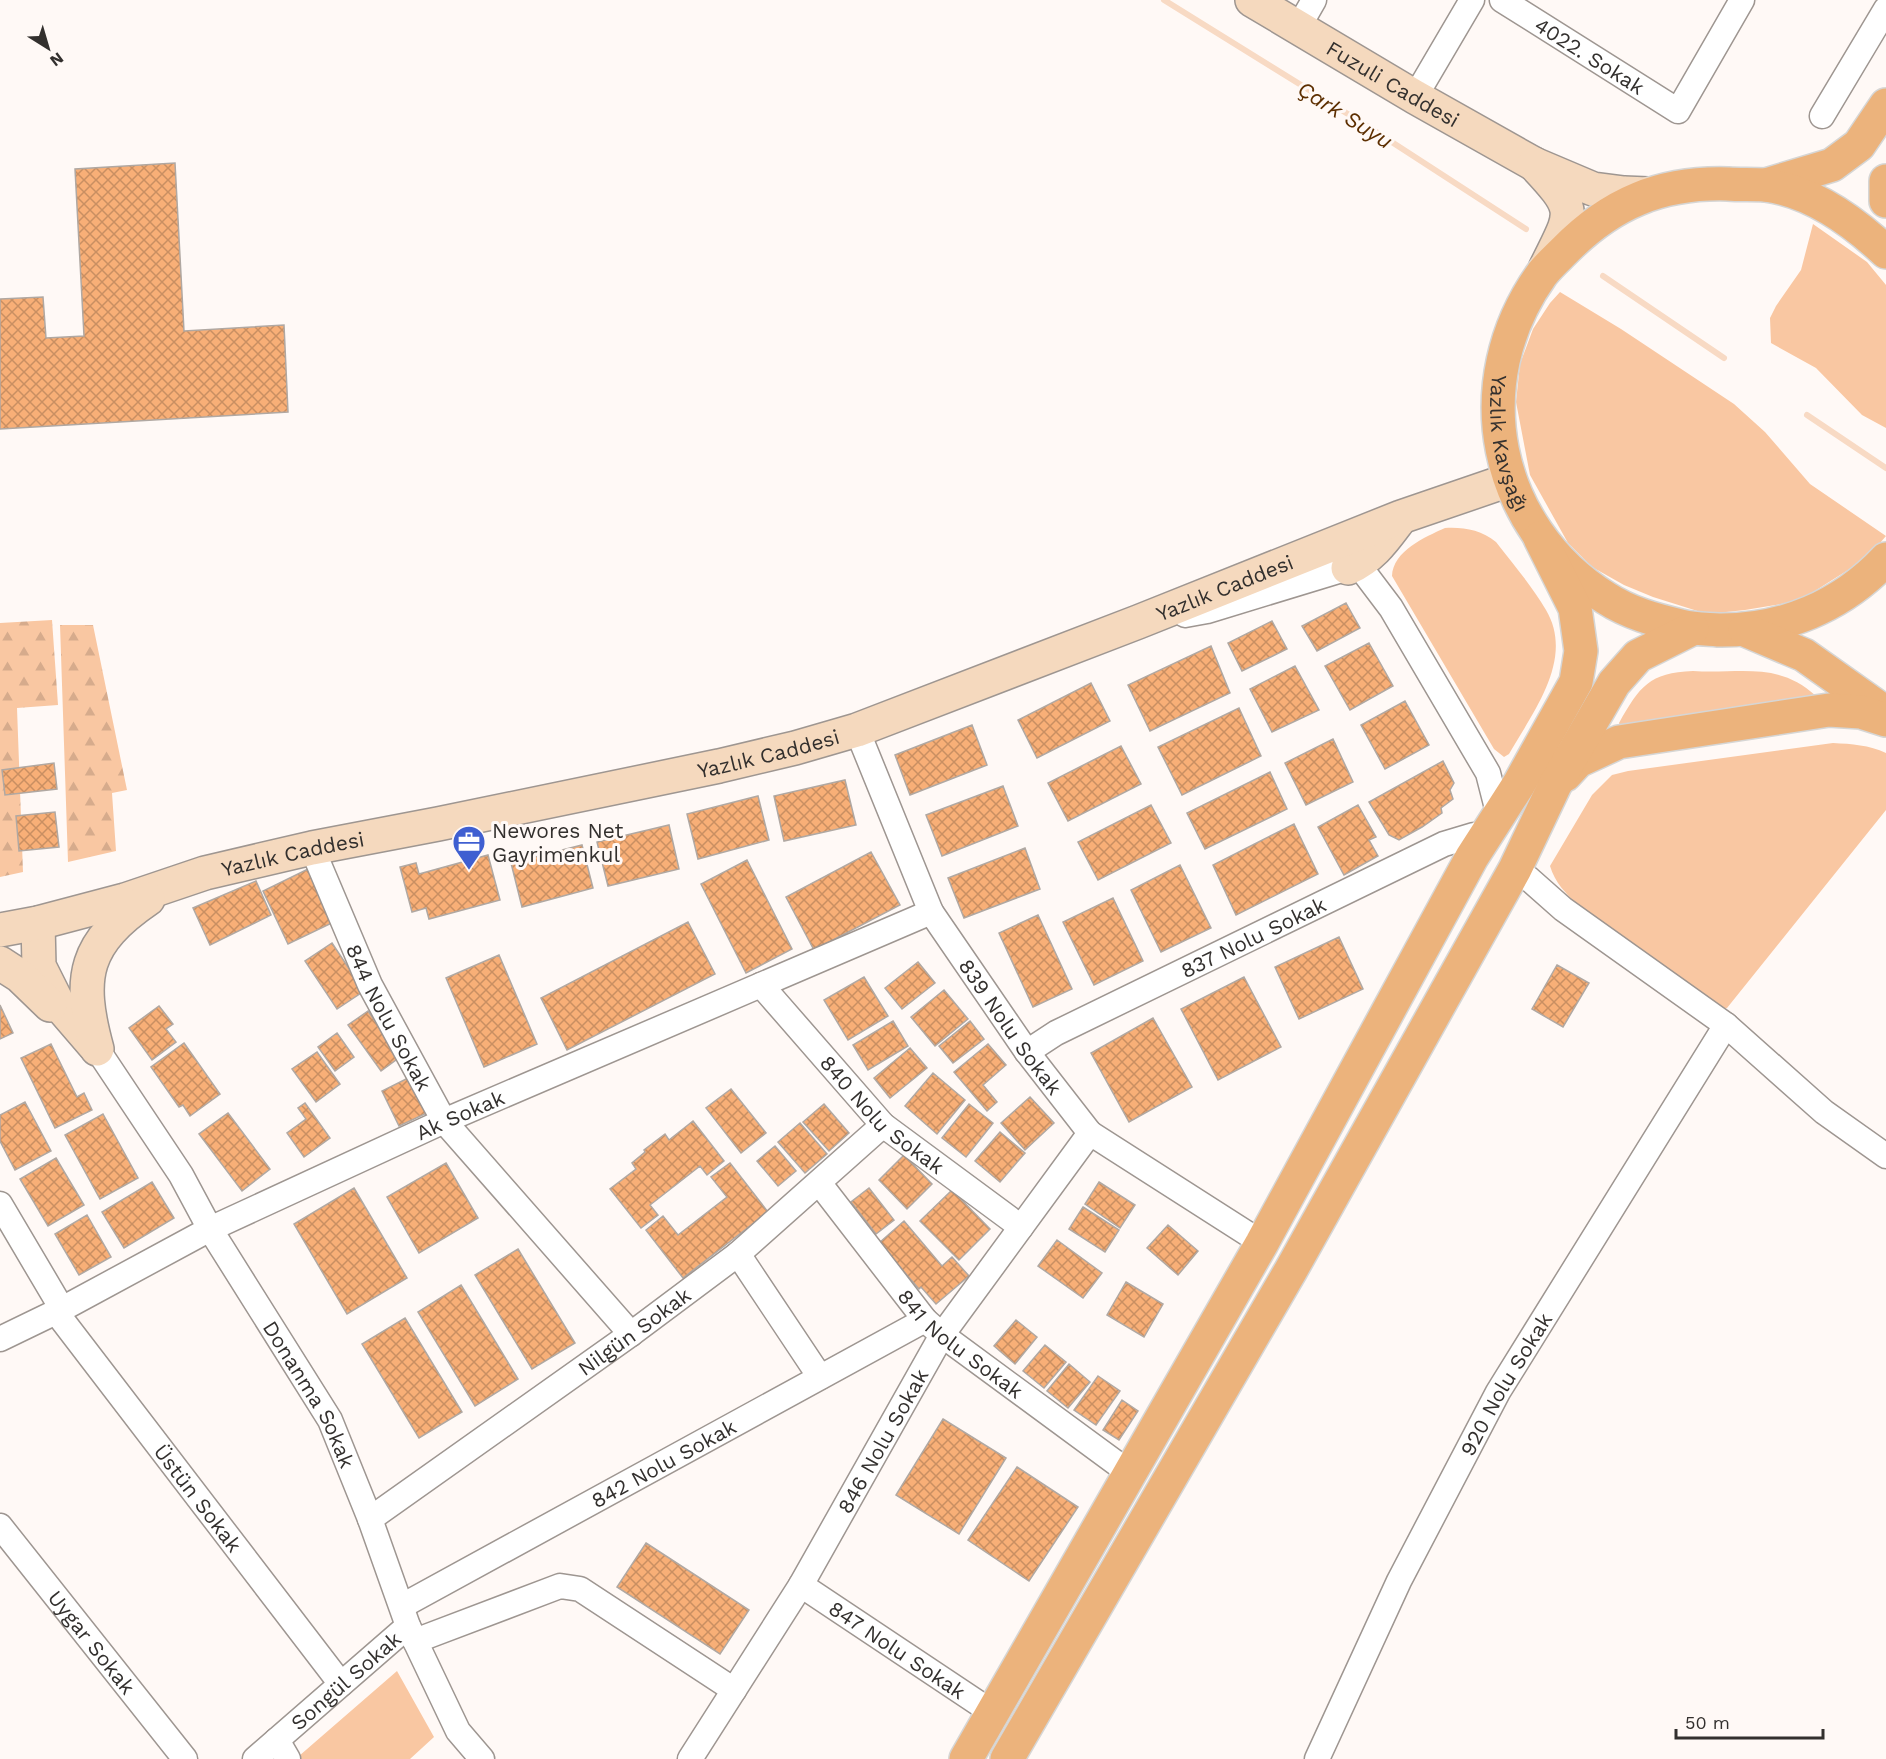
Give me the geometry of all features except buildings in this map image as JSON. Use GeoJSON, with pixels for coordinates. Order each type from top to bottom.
{"type":"FeatureCollection","features":[{"type":"Feature","properties":{"kind":"main road","name":"Fuzuli Caddesi"},"geometry":{"type":"LineString","coordinates":[[1252,0],[1415,98],[1534,164]]}},
{"type":"Feature","properties":{"kind":"main road"},"geometry":{"type":"LineString","coordinates":[[1766,185],[1832,165],[1859,145],[1886,105]]}},
{"type":"Feature","properties":{"kind":"main road"},"geometry":{"type":"LineString","coordinates":[[1534,164],[1593,189],[1648,194]]}},
{"type":"Feature","properties":{"kind":"main road"},"geometry":{"type":"LineString","coordinates":[[1534,164],[1558,190],[1568,207],[1565,227],[1543,273]]}},
{"type":"Feature","properties":{"kind":"main road"},"geometry":{"type":"LineString","coordinates":[[1886,181],[1886,201]]}},
{"type":"Feature","properties":{"kind":"main road","name":"Yazlık Kavşağı"},"geometry":{"type":"LineString","coordinates":[[1886,252],[1862,229],[1827,207],[1789,191],[1766,185],[1703,184],[1648,194],[1610,212],[1585,230],[1543,273],[1519,314],[1503,358],[1498,405],[1501,442],[1509,480],[1540,538],[1570,572],[1607,599],[1648,619],[1692,629],[1745,630],[1789,621],[1831,603],[1869,577],[1886,559]]}},
{"type":"Feature","properties":{"kind":"main road","name":"Yazlık Caddesi"},"geometry":{"type":"LineString","coordinates":[[0,930],[38,923],[125,900],[205,873],[312,848],[719,766],[795,748],[856,730],[1138,622],[1401,517],[1509,480]]}},
{"type":"Feature","properties":{"kind":"main road"},"geometry":{"type":"LineString","coordinates":[[1348,568],[1364,561],[1401,517]]}},
{"type":"Feature","properties":{"kind":"main road"},"geometry":{"type":"LineString","coordinates":[[966,1759],[1262,1243],[1472,857],[1519,784],[1576,682],[1581,651],[1575,608],[1540,538]]}},
{"type":"Feature","properties":{"kind":"main road"},"geometry":{"type":"LineString","coordinates":[[1007,1759],[1285,1280],[1515,869],[1555,785],[1614,683],[1638,656],[1692,629]]}},
{"type":"Feature","properties":{"kind":"main road"},"geometry":{"type":"LineString","coordinates":[[1745,630],[1804,656],[1886,713]]}},
{"type":"Feature","properties":{"kind":"main road"},"geometry":{"type":"LineString","coordinates":[[1555,785],[1578,761],[1619,742],[1829,710],[1861,712],[1886,720]]}},
{"type":"Feature","properties":{"kind":"main road"},"geometry":{"type":"LineString","coordinates":[[97,1049],[89,1018],[86,981],[94,954],[108,932],[127,914],[169,885]]}},
{"type":"Feature","properties":{"kind":"main road"},"geometry":{"type":"LineString","coordinates":[[38,923],[54,945],[78,1018],[97,1049]]}},
{"type":"Feature","properties":{"kind":"main road"},"geometry":{"type":"LineString","coordinates":[[0,963],[20,976],[97,1049]]}},
{"type":"Feature","properties":{"kind":"street"},"geometry":{"type":"LineString","coordinates":[[1298,28],[1314,0]]}},
{"type":"Feature","properties":{"kind":"street"},"geometry":{"type":"LineString","coordinates":[[1415,98],[1472,0]]}},
{"type":"Feature","properties":{"kind":"street","name":"4022. Sokak"},"geometry":{"type":"LineString","coordinates":[[1502,0],[1678,111],[1742,0]]}},
{"type":"Feature","properties":{"kind":"street"},"geometry":{"type":"LineString","coordinates":[[1822,116],[1886,9]]}},
{"type":"Feature","properties":{"kind":"street"},"geometry":{"type":"LineString","coordinates":[[1138,622],[1207,611],[1348,568],[1363,571],[1391,609],[1488,773],[1491,827]]}},
{"type":"Feature","properties":{"kind":"street","name":"839 Nolu Sokak"},"geometry":{"type":"LineString","coordinates":[[856,730],[931,912],[1027,1052],[1089,1133],[1262,1243]]}},
{"type":"Feature","properties":{"kind":"street","name":"837 Nolu Sokak"},"geometry":{"type":"LineString","coordinates":[[1027,1052],[1056,1033],[1444,844],[1491,827]]}},
{"type":"Feature","properties":{"kind":"street","name":"844 Nolu Sokak"},"geometry":{"type":"LineString","coordinates":[[312,848],[370,985],[444,1121],[631,1334]]}},
{"type":"Feature","properties":{"kind":"street"},"geometry":{"type":"LineString","coordinates":[[1515,869],[1563,909],[1726,1025],[1824,1112],[1886,1156]]}},
{"type":"Feature","properties":{"kind":"street","name":"Ak Sokak"},"geometry":{"type":"LineString","coordinates":[[0,1339],[59,1311],[210,1229],[444,1121],[931,912]]}},
{"type":"Feature","properties":{"kind":"street","name":"840 Nolu Sokak"},"geometry":{"type":"LineString","coordinates":[[761,985],[883,1125],[1021,1227]]}},
{"type":"Feature","properties":{"kind":"street","name":"920 Nolu Sokak"},"geometry":{"type":"LineString","coordinates":[[1317,1759],[1400,1581],[1498,1392],[1726,1025]]}},
{"type":"Feature","properties":{"kind":"street","name":"Donanma Sokak"},"geometry":{"type":"LineString","coordinates":[[97,1049],[181,1175],[210,1229],[330,1420],[370,1519],[408,1624],[458,1731],[482,1759]]}},
{"type":"Feature","properties":{"kind":"street","name":"Nilgün Sokak"},"geometry":{"type":"LineString","coordinates":[[370,1519],[631,1334],[738,1254],[820,1184],[883,1125]]}},
{"type":"Feature","properties":{"kind":"street","name":"846 Nolu Sokak"},"geometry":{"type":"LineString","coordinates":[[690,1759],[801,1585],[933,1327],[1021,1227],[1089,1133]]}},
{"type":"Feature","properties":{"kind":"street","name":"841 Nolu Sokak"},"geometry":{"type":"LineString","coordinates":[[820,1184],[933,1327],[1131,1474]]}},
{"type":"Feature","properties":{"kind":"street","name":"Üstün Sokak"},"geometry":{"type":"LineString","coordinates":[[0,1204],[59,1311],[341,1684]]}},
{"type":"Feature","properties":{"kind":"street"},"geometry":{"type":"LineString","coordinates":[[738,1254],[820,1377]]}},
{"type":"Feature","properties":{"kind":"street","name":"842 Nolu Sokak"},"geometry":{"type":"LineString","coordinates":[[408,1624],[820,1377],[933,1327]]}},
{"type":"Feature","properties":{"kind":"street","name":"Uygar Sokak"},"geometry":{"type":"LineString","coordinates":[[0,1526],[185,1759]]}},
{"type":"Feature","properties":{"kind":"street","name":"847 Nolu Sokak"},"geometry":{"type":"LineString","coordinates":[[801,1585],[993,1713]]}},
{"type":"Feature","properties":{"kind":"street"},"geometry":{"type":"LineString","coordinates":[[408,1624],[560,1586],[580,1589],[734,1690]]}},
{"type":"Feature","properties":{"kind":"street","name":"Songül Sokak"},"geometry":{"type":"LineString","coordinates":[[255,1759],[283,1750],[341,1684],[408,1624]]}},
{"type":"Feature","properties":{"kind":"green space"},"geometry":{"type":"Polygon","coordinates":[[[1813,224],[1867,262],[1886,285],[1886,428],[1862,415],[1816,368],[1771,343],[1770,318],[1801,270],[1813,224]]]}},
{"type":"Feature","properties":{"kind":"green space"},"geometry":{"type":"Polygon","coordinates":[[[1560,292],[1621,329],[1734,404],[1765,432],[1810,484],[1886,536],[1867,558],[1799,601],[1745,610],[1707,614],[1653,597],[1624,585],[1592,567],[1568,543],[1530,475],[1516,402],[1520,364],[1533,329],[1560,292]]]}},
{"type":"Feature","properties":{"kind":"green space"},"geometry":{"type":"Polygon","coordinates":[[[1445,528],[1472,530],[1496,542],[1541,601],[1554,629],[1556,647],[1547,685],[1529,721],[1509,754],[1504,757],[1494,749],[1392,576],[1398,559],[1404,552],[1445,528]]]}},
{"type":"Feature","properties":{"kind":"green space"},"geometry":{"type":"Polygon","coordinates":[[[52,620],[58,705],[17,708],[23,872],[0,877],[0,623],[52,620]]]}},
{"type":"Feature","properties":{"kind":"green space"},"geometry":{"type":"Polygon","coordinates":[[[60,625],[93,625],[127,790],[112,793],[116,851],[68,862],[60,625]]]}},
{"type":"Feature","properties":{"kind":"green space"},"geometry":{"type":"Polygon","coordinates":[[[1693,671],[1743,671],[1773,674],[1802,685],[1816,696],[1620,726],[1619,723],[1633,700],[1647,684],[1666,675],[1693,671]]]}},
{"type":"Feature","properties":{"kind":"green space"},"geometry":{"type":"Polygon","coordinates":[[[1833,743],[1854,744],[1886,753],[1886,810],[1727,1008],[1720,1010],[1577,905],[1561,887],[1552,872],[1550,866],[1592,795],[1612,775],[1833,743]]]}},
{"type":"Feature","properties":{"kind":"green space"},"geometry":{"type":"Polygon","coordinates":[[[397,1671],[434,1737],[410,1759],[301,1759],[299,1756],[397,1671]]]}},
{"type":"Feature","properties":{"kind":"waterway","name":"Çark Suyu"},"geometry":{"type":"LineString","coordinates":[[1164,0],[1364,124],[1526,229]]}},
{"type":"Feature","properties":{"kind":"waterway","name":"Çark Suyu"},"geometry":{"type":"LineString","coordinates":[[1603,276],[1724,358]]}},
{"type":"Feature","properties":{"kind":"waterway","name":"Çark Suyu"},"geometry":{"type":"LineString","coordinates":[[1807,415],[1886,468]]}},
{"type":"Feature","properties":{"kind":"place","name":"Newores Net Gayrimenkul"},"geometry":{"type":"Point","coordinates":[469,871]}}]}
